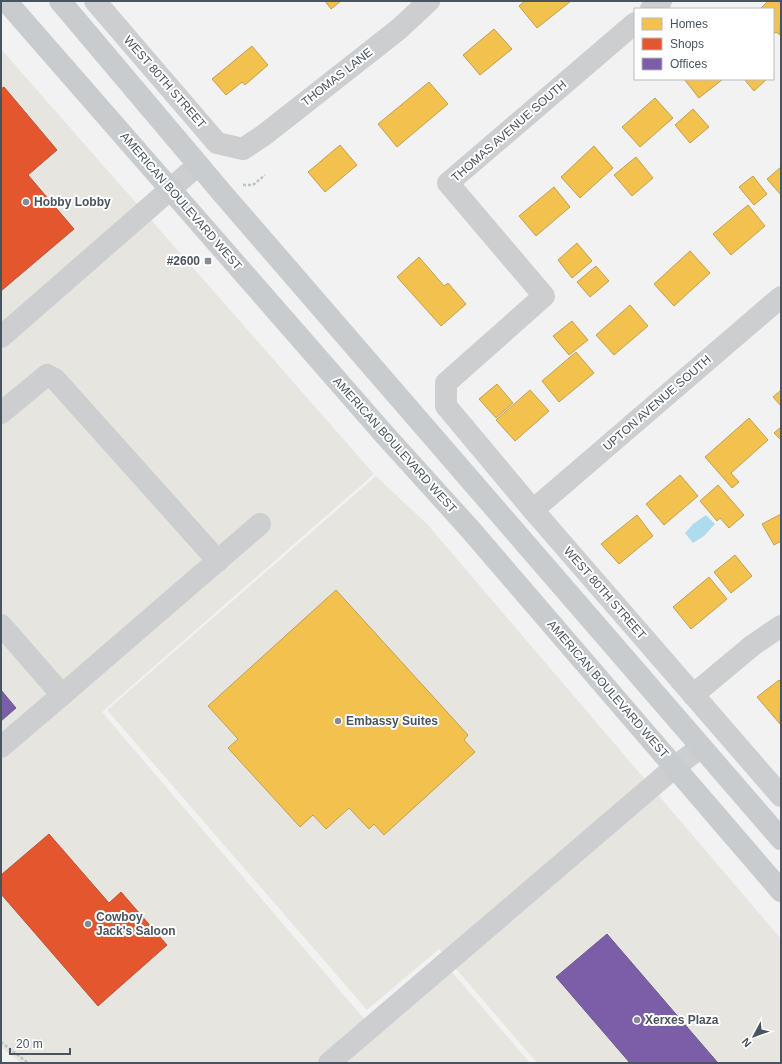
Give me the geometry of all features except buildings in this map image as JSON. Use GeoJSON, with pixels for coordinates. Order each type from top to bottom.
{"type":"FeatureCollection","features":[{"type":"Feature","properties":{"kind":"main road","name":"AMERICAN BOULEVARD WEST"},"geometry":{"type":"LineString","coordinates":[[6,1],[374,423],[469,528],[781,891]]}},
{"type":"Feature","properties":{"kind":"main road"},"geometry":{"type":"LineString","coordinates":[[60,1],[198,165],[781,839]]}},
{"type":"Feature","properties":{"kind":"main road"},"geometry":{"type":"LineString","coordinates":[[374,423],[401,400]]}},
{"type":"Feature","properties":{"kind":"street","name":"WEST 80TH STREET"},"geometry":{"type":"LineString","coordinates":[[95,1],[217,143],[242,149]]}},
{"type":"Feature","properties":{"kind":"street","name":"THOMAS LANE"},"geometry":{"type":"LineString","coordinates":[[242,149],[264,135],[399,29],[429,1]]}},
{"type":"Feature","properties":{"kind":"street"},"geometry":{"type":"LineString","coordinates":[[652,8],[661,1]]}},
{"type":"Feature","properties":{"kind":"street","name":"THOMAS AVENUE SOUTH"},"geometry":{"type":"LineString","coordinates":[[446,383],[544,296],[448,182],[634,24]]}},
{"type":"Feature","properties":{"kind":"street"},"geometry":{"type":"LineString","coordinates":[[1,337],[198,165]]}},
{"type":"Feature","properties":{"kind":"street","name":"UPTON AVENUE SOUTH"},"geometry":{"type":"LineString","coordinates":[[533,510],[781,297]]}},
{"type":"Feature","properties":{"kind":"street"},"geometry":{"type":"LineString","coordinates":[[1,413],[47,375],[55,379],[218,561]]}},
{"type":"Feature","properties":{"kind":"street","name":"WEST 80TH STREET"},"geometry":{"type":"LineString","coordinates":[[446,383],[446,406],[533,510],[781,796]]}},
{"type":"Feature","properties":{"kind":"street"},"geometry":{"type":"LineString","coordinates":[[1,747],[260,524]]}},
{"type":"Feature","properties":{"kind":"street"},"geometry":{"type":"LineString","coordinates":[[1,625],[62,695]]}},
{"type":"Feature","properties":{"kind":"street"},"geometry":{"type":"LineString","coordinates":[[693,695],[753,645],[781,626]]}},
{"type":"Feature","properties":{"kind":"street"},"geometry":{"type":"LineString","coordinates":[[329,1063],[675,767],[701,747]]}},
{"type":"Feature","properties":{"kind":"path"},"geometry":{"type":"LineString","coordinates":[[239,185],[253,185],[265,175]]}},
{"type":"Feature","properties":{"kind":"path"},"geometry":{"type":"LineString","coordinates":[[1,1042],[28,1063]]}},
{"type":"Feature","properties":{"kind":"shaded area"},"geometry":{"type":"Polygon","coordinates":[[[1,49],[374,474],[102,712],[377,1034],[451,971],[530,1063],[21,1063],[1,1047],[1,49]]]}},
{"type":"Feature","properties":{"kind":"shaded area"},"geometry":{"type":"Polygon","coordinates":[[[376,476],[428,525],[781,939],[781,1063],[537,1063],[439,949],[367,1010],[107,710],[376,476]]]}},
{"type":"Feature","properties":{"kind":"water"},"geometry":{"type":"Polygon","coordinates":[[[706,515],[715,524],[704,536],[693,543],[685,533],[693,524],[706,515]]]}},
{"type":"Feature","properties":{"kind":"place","name":"Hobby Lobby"},"geometry":{"type":"Point","coordinates":[26,202]}},
{"type":"Feature","properties":{"kind":"place","name":"#2600"},"geometry":{"type":"Point","coordinates":[208,261]}},
{"type":"Feature","properties":{"kind":"place","name":"Embassy Suites"},"geometry":{"type":"Point","coordinates":[338,721]}},
{"type":"Feature","properties":{"kind":"place","name":"Cowboy Jack's Saloon"},"geometry":{"type":"Point","coordinates":[88,924]}},
{"type":"Feature","properties":{"kind":"place","name":"Xerxes Plaza"},"geometry":{"type":"Point","coordinates":[637,1020]}}]}
